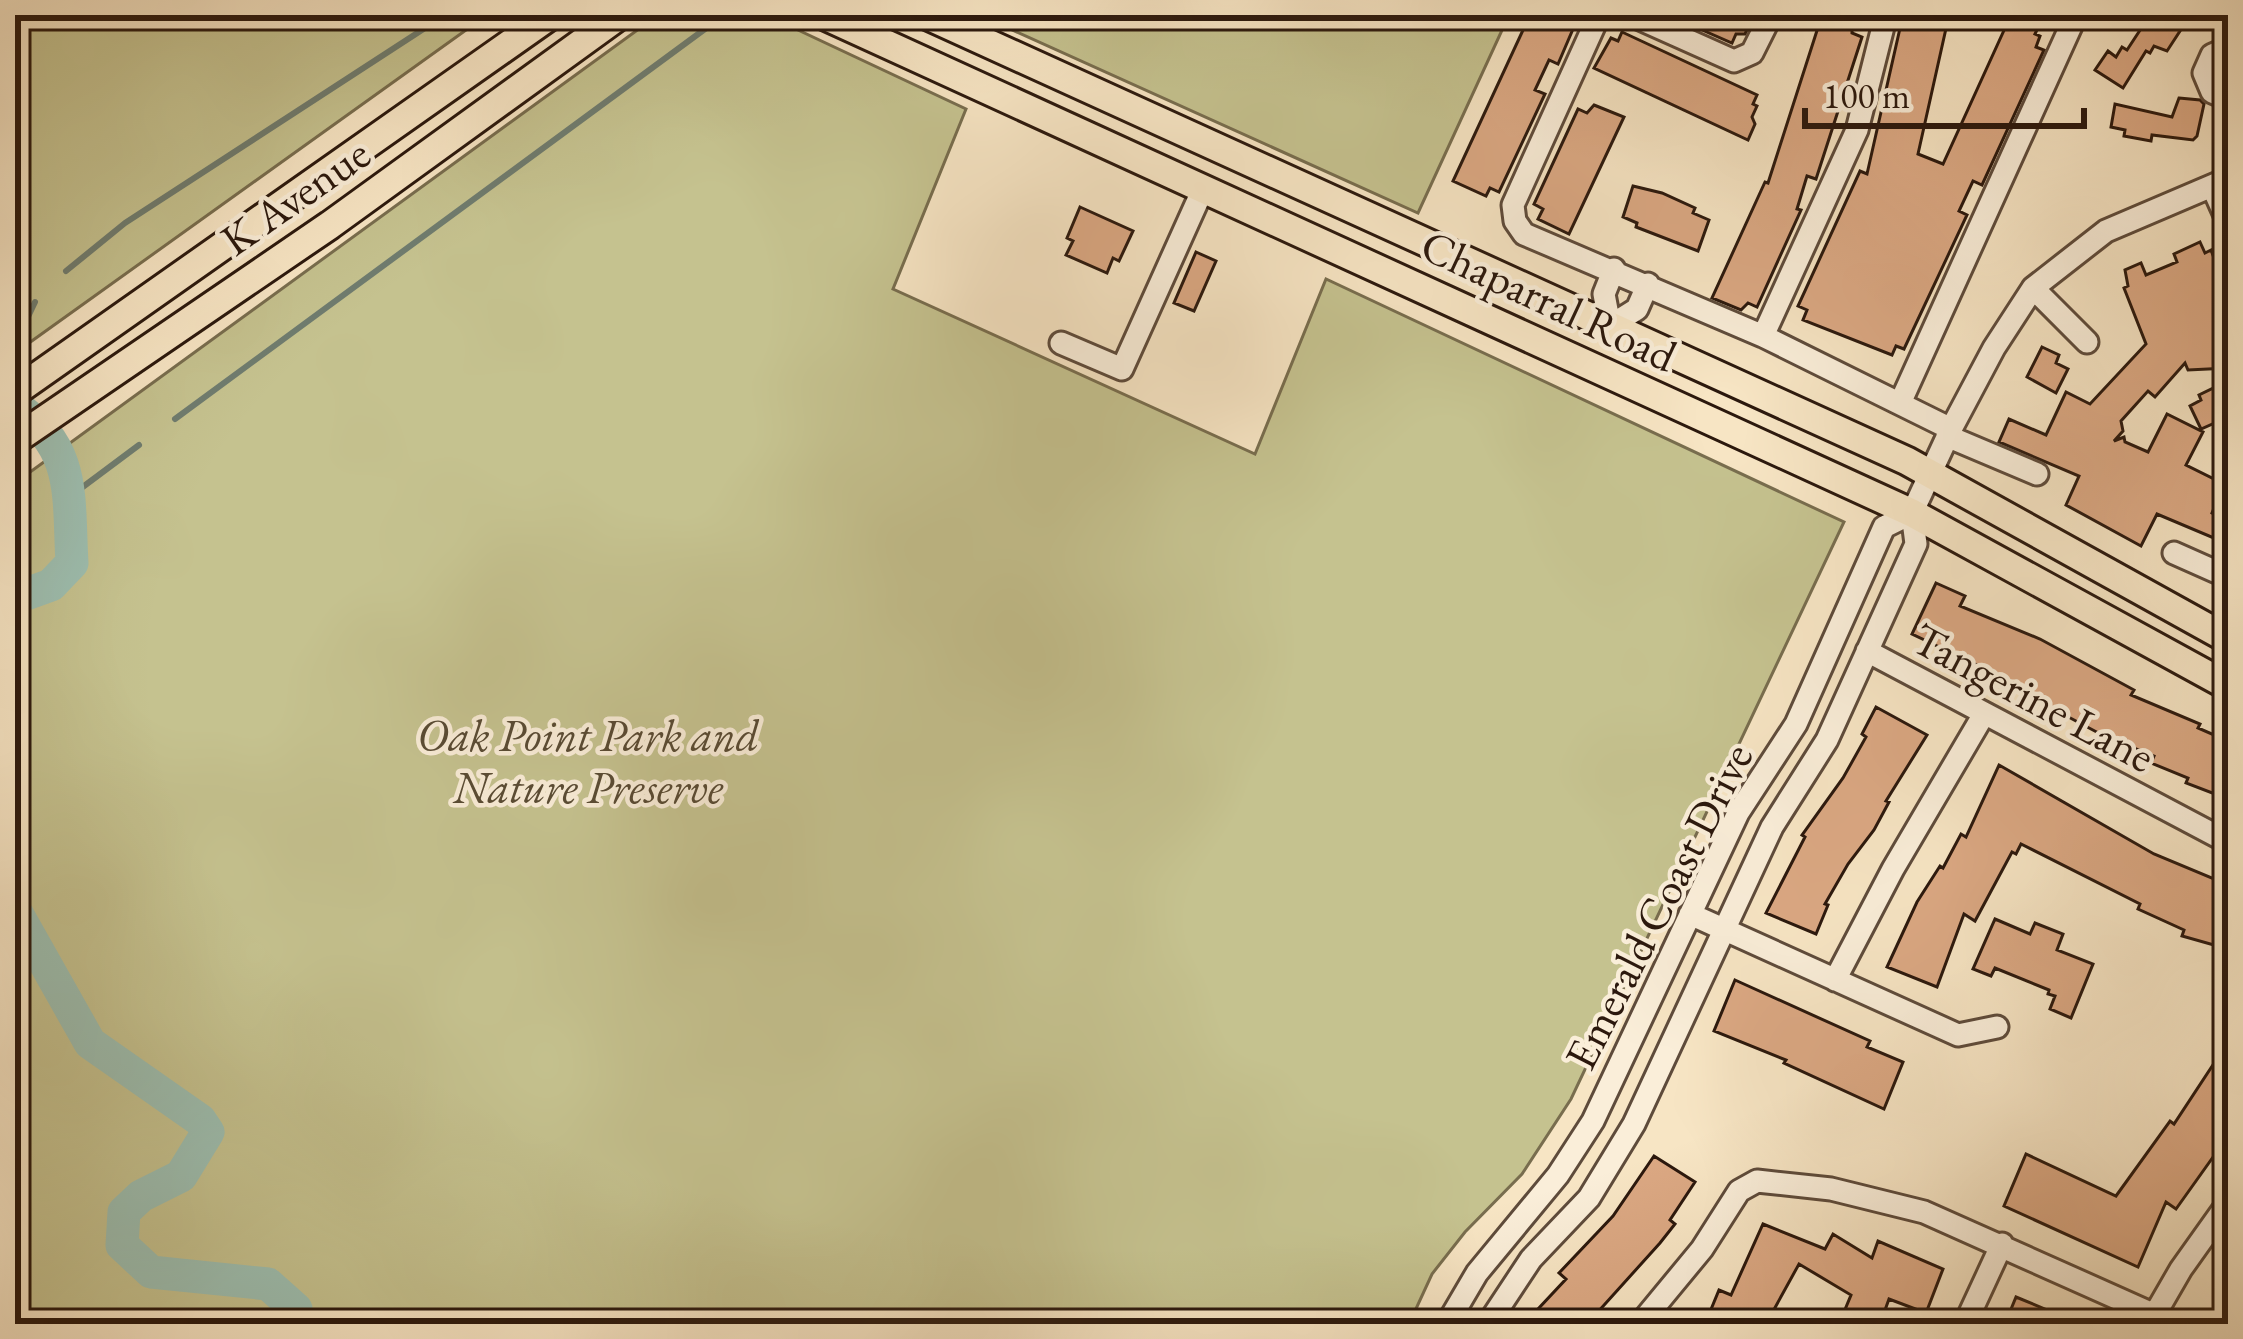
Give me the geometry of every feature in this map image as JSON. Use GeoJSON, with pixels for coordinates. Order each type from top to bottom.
{"type":"FeatureCollection","features":[{"type":"Feature","properties":{"kind":"main road","name":"K Avenue"},"geometry":{"type":"LineString","coordinates":[[15,392],[551,15]]}},
{"type":"Feature","properties":{"kind":"main road","name":"K Avenue"},"geometry":{"type":"LineString","coordinates":[[15,440],[330,224],[620,15]]}},
{"type":"Feature","properties":{"kind":"main road","name":"Chaparral Road"},"geometry":{"type":"LineString","coordinates":[[823,15],[1912,513],[2218,681]]}},
{"type":"Feature","properties":{"kind":"main road","name":"Chaparral Road"},"geometry":{"type":"LineString","coordinates":[[926,15],[1931,472],[2228,639]]}},
{"type":"Feature","properties":{"kind":"main road"},"geometry":{"type":"LineString","coordinates":[[1203,189],[1222,150]]}},
{"type":"Feature","properties":{"kind":"main road"},"geometry":{"type":"LineString","coordinates":[[1593,367],[1610,326]]}},
{"type":"Feature","properties":{"kind":"street"},"geometry":{"type":"LineString","coordinates":[[1599,15],[1513,205],[1524,234],[1614,269],[1901,400],[1949,432],[2037,474]]}},
{"type":"Feature","properties":{"kind":"street"},"geometry":{"type":"LineString","coordinates":[[1631,15],[1734,61],[1752,53],[1771,15]]}},
{"type":"Feature","properties":{"kind":"street"},"geometry":{"type":"LineString","coordinates":[[1763,336],[1856,130],[1886,15]]}},
{"type":"Feature","properties":{"kind":"street"},"geometry":{"type":"LineString","coordinates":[[1901,400],[2076,15]]}},
{"type":"Feature","properties":{"kind":"street"},"geometry":{"type":"LineString","coordinates":[[2228,48],[2212,55],[2204,73],[2212,92],[2228,98]]}},
{"type":"Feature","properties":{"kind":"street"},"geometry":{"type":"LineString","coordinates":[[2220,183],[2228,222]]}},
{"type":"Feature","properties":{"kind":"street","name":"Emerald Coast Drive"},"geometry":{"type":"LineString","coordinates":[[1488,1324],[1532,1259],[1589,1198],[1608,1170],[1772,827],[1827,740],[1916,544],[1912,513],[1994,348],[2033,288],[2106,231],[2220,183]]}},
{"type":"Feature","properties":{"kind":"street"},"geometry":{"type":"LineString","coordinates":[[1061,343],[1122,370],[1203,189]]}},
{"type":"Feature","properties":{"kind":"street"},"geometry":{"type":"LineString","coordinates":[[1614,269],[1604,294],[1610,326],[1637,309],[1648,284]]}},
{"type":"Feature","properties":{"kind":"street"},"geometry":{"type":"LineString","coordinates":[[2033,288],[2087,342]]}},
{"type":"Feature","properties":{"kind":"street","name":"Emerald Coast Drive"},"geometry":{"type":"LineString","coordinates":[[1447,1324],[1497,1245],[1578,1148],[1738,813],[1796,724],[1884,527],[1912,513]]}},
{"type":"Feature","properties":{"kind":"street"},"geometry":{"type":"LineString","coordinates":[[2174,553],[2228,577]]}},
{"type":"Feature","properties":{"kind":"street"},"geometry":{"type":"LineString","coordinates":[[2218,681],[2228,639]]}},
{"type":"Feature","properties":{"kind":"street","name":"Tangerine Lane"},"geometry":{"type":"LineString","coordinates":[[1867,651],[2228,842]]}},
{"type":"Feature","properties":{"kind":"street"},"geometry":{"type":"LineString","coordinates":[[1835,980],[1893,869],[1984,714]]}},
{"type":"Feature","properties":{"kind":"street"},"geometry":{"type":"LineString","coordinates":[[1690,914],[1958,1035],[1997,1027]]}},
{"type":"Feature","properties":{"kind":"street"},"geometry":{"type":"LineString","coordinates":[[1640,1324],[1702,1249],[1747,1184],[1799,1184],[1924,1212],[2165,1319],[2181,1269],[2228,1203]]}},
{"type":"Feature","properties":{"kind":"street"},"geometry":{"type":"LineString","coordinates":[[1965,1324],[2002,1244]]}},
{"type":"Feature","properties":{"kind":"green space"},"geometry":{"type":"Polygon","coordinates":[[[15,15],[487,15],[15,353],[15,15]]]}},
{"type":"Feature","properties":{"kind":"green space","name":"Oak Point Park and Nature Preserve"},"geometry":{"type":"Polygon","coordinates":[[[658,15],[766,15],[966,109],[893,289],[1255,454],[1326,279],[1844,522],[1571,1099],[1522,1174],[1432,1274],[1409,1324],[15,1324],[15,483],[658,15]]]}},
{"type":"Feature","properties":{"kind":"green space"},"geometry":{"type":"Polygon","coordinates":[[[979,15],[1509,15],[1418,213],[979,15]]]}},
{"type":"Feature","properties":{"kind":"building"},"geometry":{"type":"Polygon","coordinates":[[[1530,15],[1579,15],[1558,64],[1549,60],[1535,90],[1545,94],[1499,192],[1490,188],[1486,196],[1453,181],[1530,15]]]}},
{"type":"Feature","properties":{"kind":"building"},"geometry":{"type":"Polygon","coordinates":[[[1668,15],[1754,15],[1745,34],[1736,34],[1732,43],[1668,15]]]}},
{"type":"Feature","properties":{"kind":"building"},"geometry":{"type":"Polygon","coordinates":[[[1822,15],[1852,25],[1852,33],[1862,37],[1816,179],[1807,176],[1797,209],[1801,210],[1757,307],[1748,303],[1741,310],[1712,298],[1768,183],[1822,15]]]}},
{"type":"Feature","properties":{"kind":"building"},"geometry":{"type":"Polygon","coordinates":[[[1903,15],[1949,15],[1918,154],[1943,164],[2011,15],[2044,15],[2035,34],[2040,36],[2036,47],[2044,50],[1982,185],[1973,181],[1959,211],[1967,215],[1904,349],[1896,346],[1892,355],[1803,320],[1807,310],[1798,306],[1860,171],[1867,174],[1903,15]]]}},
{"type":"Feature","properties":{"kind":"building"},"geometry":{"type":"Polygon","coordinates":[[[2150,15],[2180,31],[2167,51],[2154,46],[2150,53],[2146,51],[2123,88],[2095,70],[2108,51],[2116,57],[2122,47],[2127,50],[2150,15]]]}},
{"type":"Feature","properties":{"kind":"building"},"geometry":{"type":"Polygon","coordinates":[[[1622,32],[1757,95],[1755,124],[1748,140],[1594,68],[1611,38],[1618,41],[1622,32]]]}},
{"type":"Feature","properties":{"kind":"building"},"geometry":{"type":"Polygon","coordinates":[[[2179,98],[2204,104],[2193,140],[2152,135],[2151,141],[2124,136],[2125,130],[2111,127],[2115,104],[2172,117],[2179,98]]]}},
{"type":"Feature","properties":{"kind":"building"},"geometry":{"type":"Polygon","coordinates":[[[1594,105],[1624,117],[1569,234],[1538,219],[1543,209],[1534,204],[1578,109],[1587,113],[1594,105]]]}},
{"type":"Feature","properties":{"kind":"building"},"geometry":{"type":"Polygon","coordinates":[[[1633,186],[1662,193],[1709,220],[1698,251],[1636,227],[1637,223],[1623,217],[1633,186]]]}},
{"type":"Feature","properties":{"kind":"building"},"geometry":{"type":"Polygon","coordinates":[[[1080,207],[1133,231],[1119,261],[1113,258],[1107,273],[1066,255],[1073,241],[1067,238],[1080,207]]]}},
{"type":"Feature","properties":{"kind":"building"},"geometry":{"type":"Polygon","coordinates":[[[2200,242],[2205,253],[2211,250],[2228,296],[2228,306],[2223,308],[2228,321],[2228,368],[2188,370],[2185,363],[2155,397],[2148,391],[2121,421],[2123,431],[2114,441],[2124,437],[2125,442],[2148,452],[2167,414],[2203,432],[2186,465],[2224,484],[2212,513],[2228,521],[2228,544],[2157,514],[2141,546],[2066,505],[2079,476],[1999,442],[2009,419],[2046,435],[2066,392],[2090,404],[2146,344],[2124,288],[2128,286],[2125,270],[2141,263],[2146,275],[2177,262],[2174,254],[2200,242]]]}},
{"type":"Feature","properties":{"kind":"building"},"geometry":{"type":"Polygon","coordinates":[[[1196,252],[1216,261],[1194,311],[1174,303],[1196,252]]]}},
{"type":"Feature","properties":{"kind":"building"},"geometry":{"type":"Polygon","coordinates":[[[2042,347],[2059,355],[2056,363],[2068,369],[2056,393],[2027,377],[2042,347]]]}},
{"type":"Feature","properties":{"kind":"building"},"geometry":{"type":"Polygon","coordinates":[[[2228,381],[2228,417],[2201,429],[2190,406],[2201,400],[2199,395],[2228,381]]]}},
{"type":"Feature","properties":{"kind":"building"},"geometry":{"type":"Polygon","coordinates":[[[1936,583],[1965,596],[1960,606],[2040,639],[2134,690],[2131,695],[2228,741],[2228,799],[2186,783],[2188,778],[2151,763],[2154,756],[2106,737],[2012,687],[2015,683],[1912,634],[1936,583]]]}},
{"type":"Feature","properties":{"kind":"building"},"geometry":{"type":"Polygon","coordinates":[[[1876,707],[1927,735],[1886,801],[1874,830],[1825,904],[1816,934],[1766,913],[1802,835],[1866,737],[1862,734],[1876,707]]]}},
{"type":"Feature","properties":{"kind":"building"},"geometry":{"type":"Polygon","coordinates":[[[1999,765],[2154,854],[2224,883],[2216,902],[2228,907],[2228,949],[2182,936],[2184,930],[2138,909],[2140,904],[2021,844],[2016,854],[2012,852],[1975,921],[1964,914],[1937,987],[1887,967],[1917,902],[1961,834],[1966,837],[1999,765]]]}},
{"type":"Feature","properties":{"kind":"building"},"geometry":{"type":"Polygon","coordinates":[[[1995,919],[2030,934],[2035,923],[2063,934],[2057,950],[2093,964],[2071,1018],[2050,1009],[2055,996],[2049,990],[1995,968],[1991,976],[1973,969],[1995,919]]]}},
{"type":"Feature","properties":{"kind":"building"},"geometry":{"type":"Polygon","coordinates":[[[1735,980],[1870,1041],[1867,1047],[1903,1062],[1884,1109],[1784,1063],[1786,1060],[1714,1031],[1735,980]]]}},
{"type":"Feature","properties":{"kind":"building"},"geometry":{"type":"Polygon","coordinates":[[[2228,1042],[2228,1136],[2176,1209],[2166,1202],[2138,1267],[2004,1206],[2026,1154],[2116,1196],[2170,1121],[2174,1124],[2228,1042]]]}},
{"type":"Feature","properties":{"kind":"building"},"geometry":{"type":"Polygon","coordinates":[[[1654,1156],[1695,1182],[1670,1220],[1675,1224],[1587,1324],[1524,1324],[1566,1279],[1559,1273],[1613,1216],[1654,1156]]]}},
{"type":"Feature","properties":{"kind":"building"},"geometry":{"type":"Polygon","coordinates":[[[1763,1224],[1825,1249],[1833,1234],[1872,1258],[1878,1241],[1943,1269],[1926,1313],[1889,1299],[1880,1324],[1839,1324],[1851,1295],[1799,1264],[1766,1324],[1705,1324],[1719,1290],[1731,1295],[1763,1224]]]}},
{"type":"Feature","properties":{"kind":"building"},"geometry":{"type":"Polygon","coordinates":[[[2016,1297],[2045,1309],[2077,1324],[2005,1324],[2016,1297]]]}},
{"type":"Feature","properties":{"kind":"waterway"},"geometry":{"type":"LineString","coordinates":[[66,271],[125,223],[445,15]]}},
{"type":"Feature","properties":{"kind":"waterway"},"geometry":{"type":"LineString","coordinates":[[175,419],[724,15]]}},
{"type":"Feature","properties":{"kind":"waterway"},"geometry":{"type":"LineString","coordinates":[[15,344],[35,302]]}},
{"type":"Feature","properties":{"kind":"waterway"},"geometry":{"type":"LineString","coordinates":[[15,406],[50,439],[59,456],[69,495],[72,563],[51,585],[15,598]]}},
{"type":"Feature","properties":{"kind":"waterway"},"geometry":{"type":"LineString","coordinates":[[68,498],[139,445]]}},
{"type":"Feature","properties":{"kind":"waterway"},"geometry":{"type":"LineString","coordinates":[[15,910],[90,1043],[200,1120],[208,1132],[181,1176],[141,1196],[124,1212],[122,1245],[151,1272],[268,1284],[296,1309],[296,1324]]}}]}
